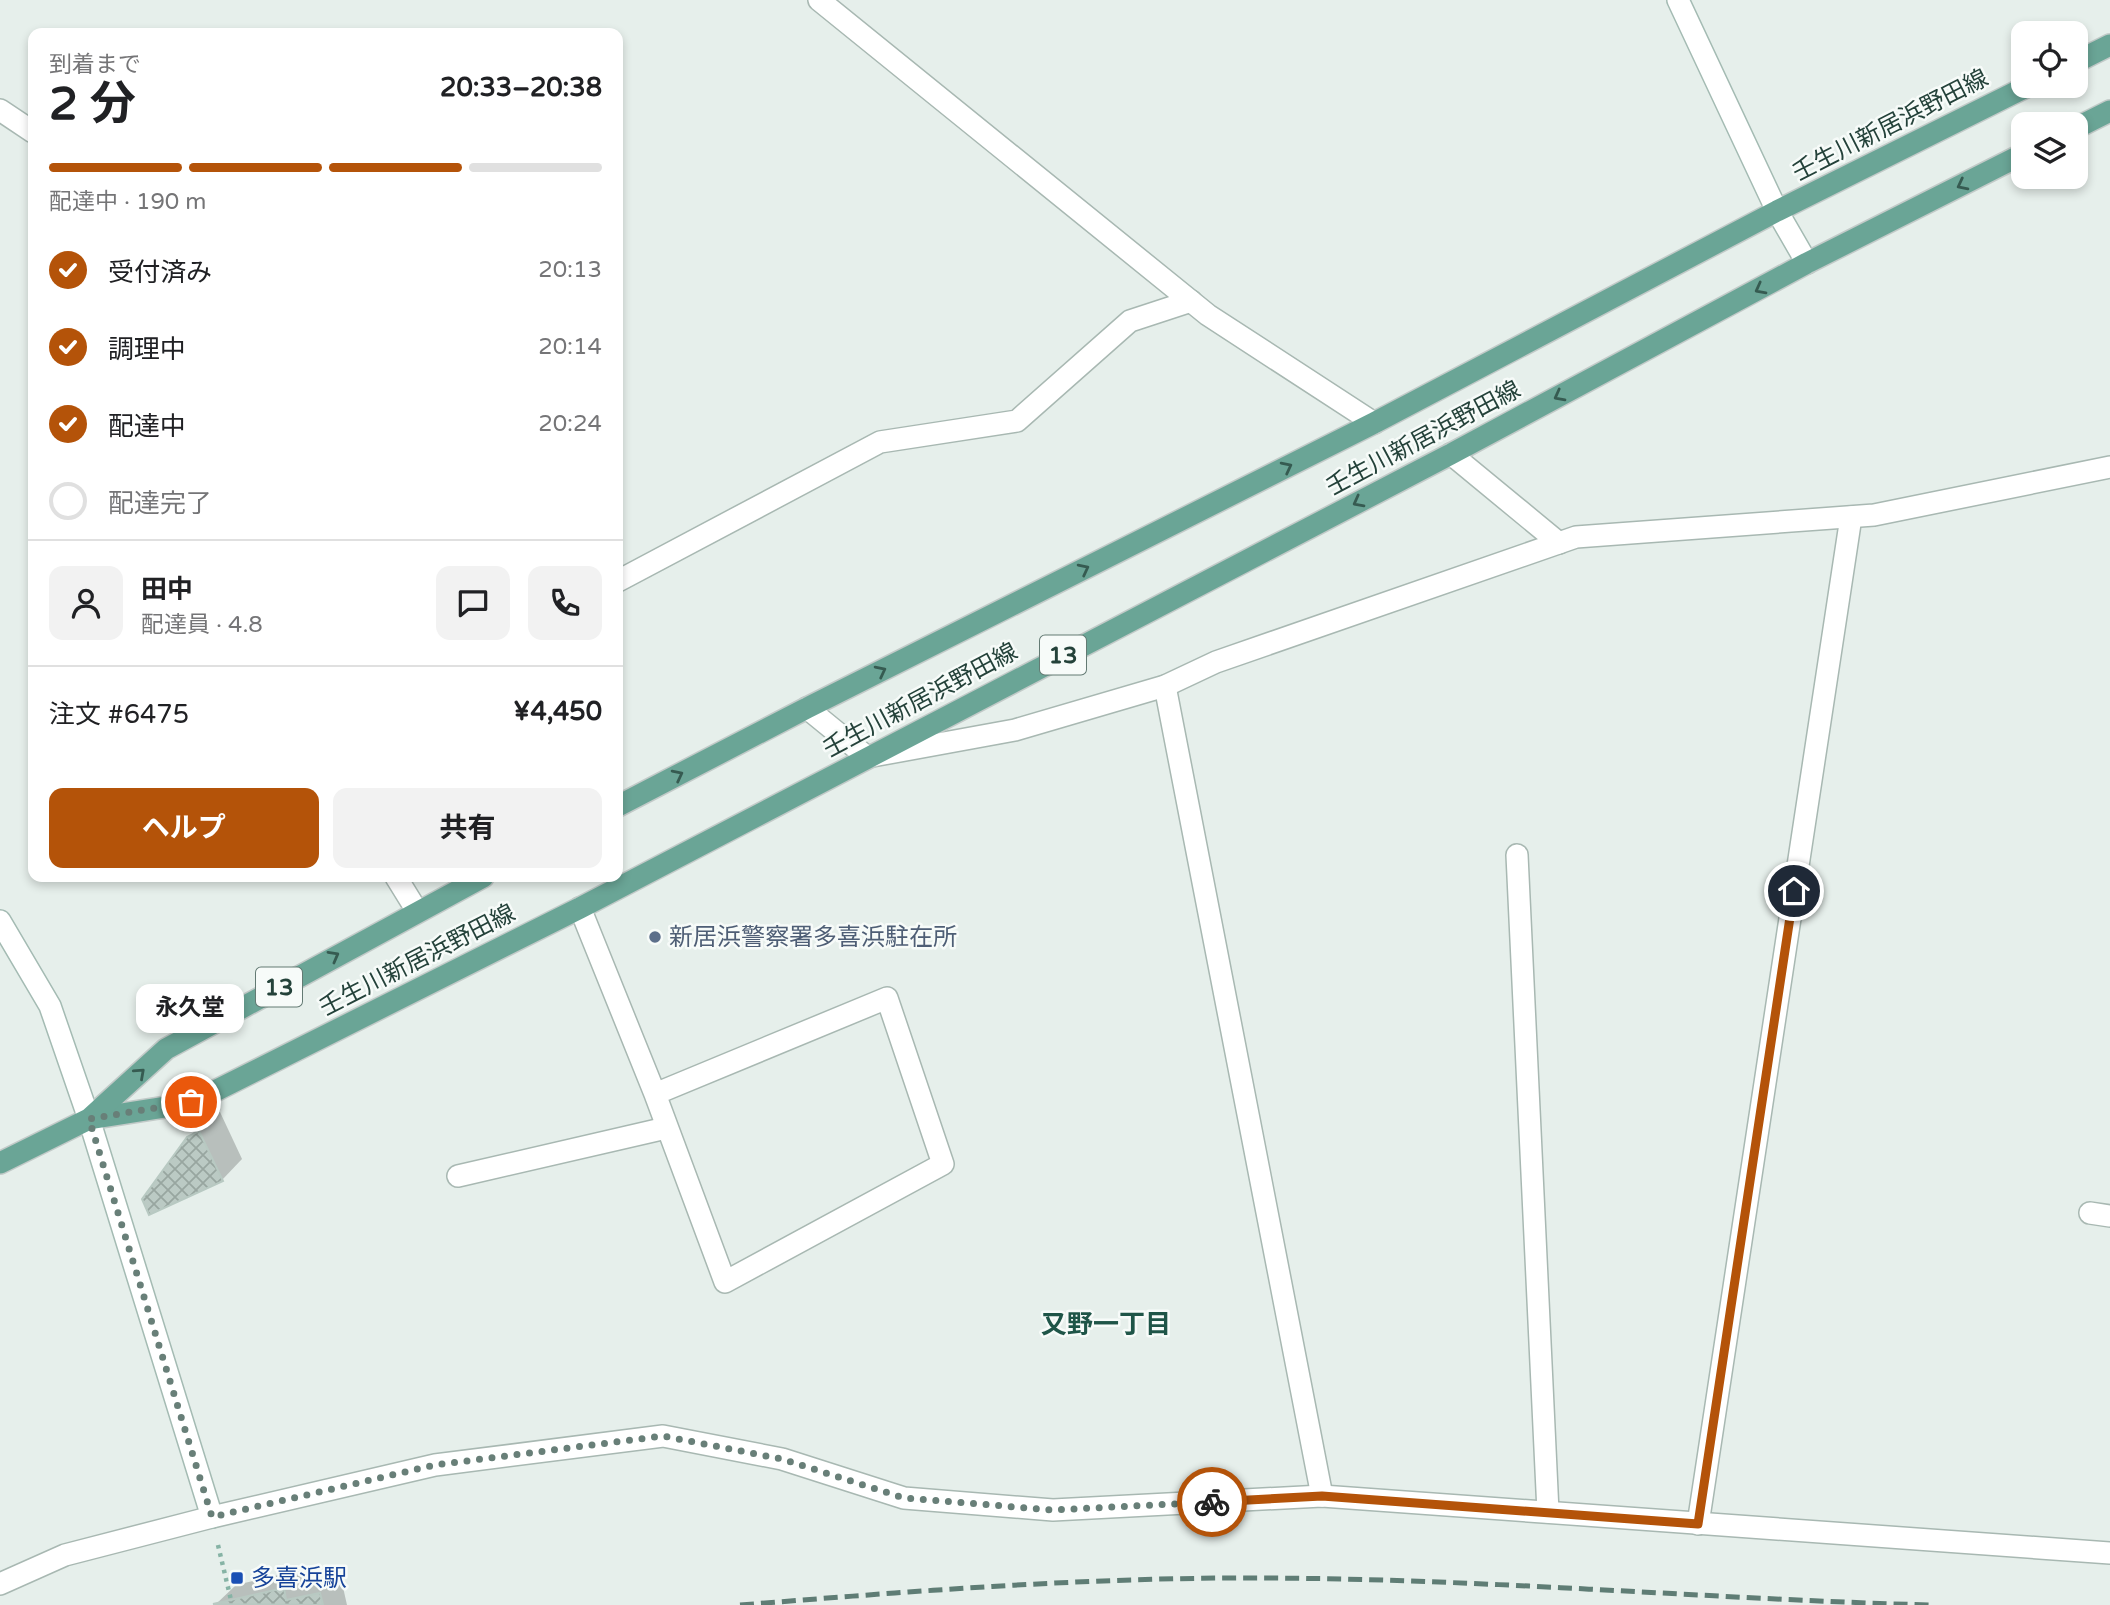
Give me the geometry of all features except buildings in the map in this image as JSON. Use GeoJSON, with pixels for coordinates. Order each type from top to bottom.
{"type":"FeatureCollection","features":[{"type":"Feature","properties":{"kind":"main road"},"geometry":{"type":"LineString","coordinates":[[2088,56],[2110,44]]}},
{"type":"Feature","properties":{"kind":"main road","name":"壬生川新居浜野田線"},"geometry":{"type":"LineString","coordinates":[[623,804],[807,708],[1374,423],[1777,211],[2011,94]]}},
{"type":"Feature","properties":{"kind":"main road"},"geometry":{"type":"LineString","coordinates":[[2088,122],[2110,111]]}},
{"type":"Feature","properties":{"kind":"main road","name":"壬生川新居浜野田線"},"geometry":{"type":"LineString","coordinates":[[89,1119],[191,1102],[580,908],[1451,454],[1807,263],[2011,161]]}},
{"type":"Feature","properties":{"kind":"main road","name":"壬生川新居浜野田線"},"geometry":{"type":"LineString","coordinates":[[0,1163],[89,1119],[166,1049],[473,882]]}},
{"type":"Feature","properties":{"kind":"street"},"geometry":{"type":"LineString","coordinates":[[819,0],[1208,315],[1374,423]]}},
{"type":"Feature","properties":{"kind":"street"},"geometry":{"type":"LineString","coordinates":[[1678,0],[1777,211],[1807,263]]}},
{"type":"Feature","properties":{"kind":"street"},"geometry":{"type":"LineString","coordinates":[[0,110],[28,129]]}},
{"type":"Feature","properties":{"kind":"street"},"geometry":{"type":"LineString","coordinates":[[623,577],[880,442],[1017,421],[1130,321],[1191,301]]}},
{"type":"Feature","properties":{"kind":"street"},"geometry":{"type":"LineString","coordinates":[[1451,454],[1559,543]]}},
{"type":"Feature","properties":{"kind":"street"},"geometry":{"type":"LineString","coordinates":[[807,708],[867,757],[1015,730],[1165,686],[1216,662],[1576,537],[1874,515],[2110,467]]}},
{"type":"Feature","properties":{"kind":"street"},"geometry":{"type":"LineString","coordinates":[[1698,1524],[1851,517]]}},
{"type":"Feature","properties":{"kind":"street"},"geometry":{"type":"LineString","coordinates":[[1165,686],[1322,1496]]}},
{"type":"Feature","properties":{"kind":"street"},"geometry":{"type":"LineString","coordinates":[[1517,855],[1549,1512]]}},
{"type":"Feature","properties":{"kind":"street"},"geometry":{"type":"LineString","coordinates":[[399,882],[417,911]]}},
{"type":"Feature","properties":{"kind":"street"},"geometry":{"type":"LineString","coordinates":[[580,908],[654,1094],[724,1282],[943,1164],[887,998],[654,1094]]}},
{"type":"Feature","properties":{"kind":"street"},"geometry":{"type":"LineString","coordinates":[[0,921],[50,1006],[89,1119],[212,1517]]}},
{"type":"Feature","properties":{"kind":"street"},"geometry":{"type":"LineString","coordinates":[[458,1176],[666,1128]]}},
{"type":"Feature","properties":{"kind":"street"},"geometry":{"type":"LineString","coordinates":[[0,1584],[65,1555],[212,1517],[435,1465],[663,1436],[782,1459],[904,1498],[1053,1510],[1322,1496],[2110,1553]]}},
{"type":"Feature","properties":{"kind":"path"},"geometry":{"type":"LineString","coordinates":[[212,1517],[231,1600]]}},
{"type":"Feature","properties":{"kind":"railway"},"geometry":{"type":"LineString","coordinates":[[740,1605],[1068,1582],[1200,1578],[1349,1579],[1515,1585],[1930,1605]]}},
{"type":"Feature","properties":{"kind":"way so far"},"geometry":{"type":"LineString","coordinates":[[191,1102],[89,1119],[212,1517],[435,1465],[663,1436],[782,1459],[904,1498],[1053,1510],[1212,1502]]}},
{"type":"Feature","properties":{"kind":"place","name":"新居浜警察署多喜浜駐在所"},"geometry":{"type":"Point","coordinates":[655,937]}},
{"type":"Feature","properties":{"kind":"place","name":"永久堂"},"geometry":{"type":"Point","coordinates":[191,1102]}},
{"type":"Feature","properties":{"kind":"place","name":"多喜浜駅"},"geometry":{"type":"Point","coordinates":[237,1578]}},
{"type":"Feature","properties":{"kind":"district","name":"又野一丁目"},"geometry":{"type":"Point","coordinates":[1106,1324]}},
{"type":"Feature","properties":{"kind":"route"},"geometry":{"type":"LineString","coordinates":[[1212,1502],[1322,1496],[1698,1524],[1794,891]]}}]}
